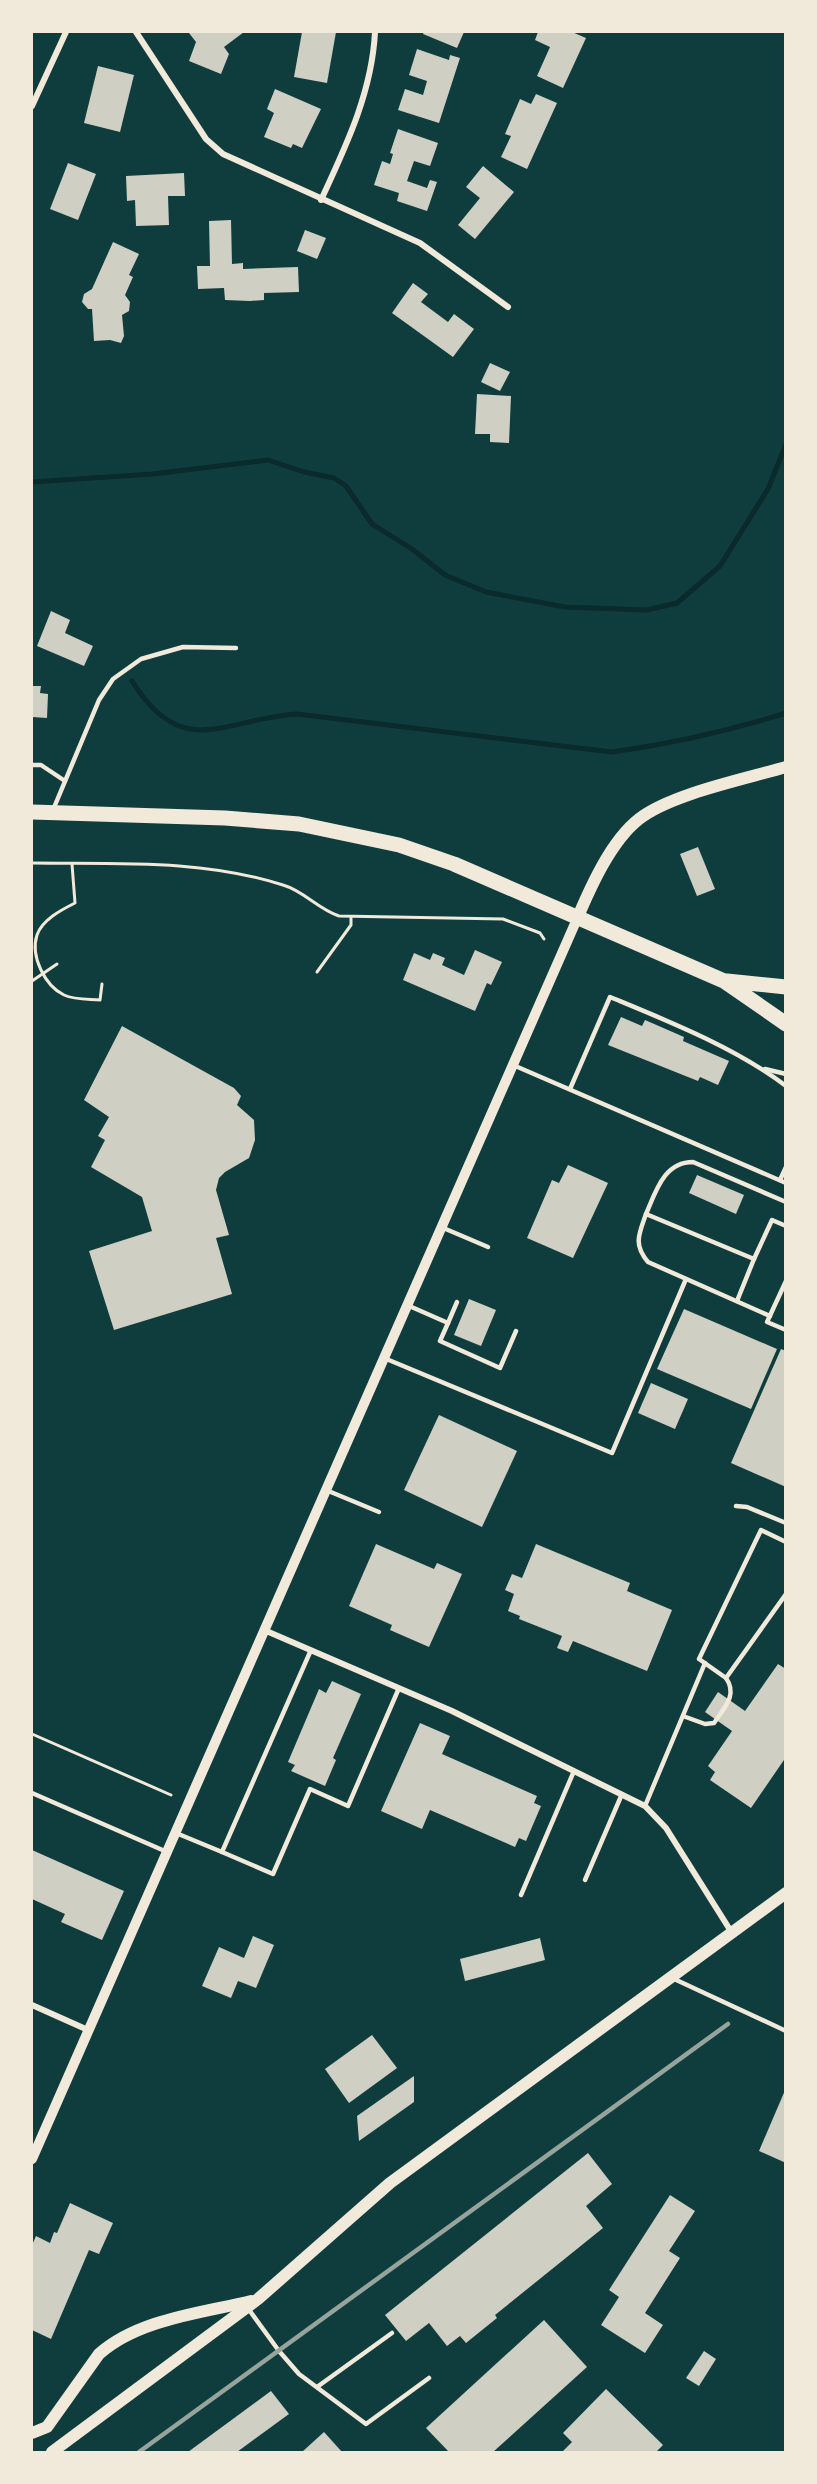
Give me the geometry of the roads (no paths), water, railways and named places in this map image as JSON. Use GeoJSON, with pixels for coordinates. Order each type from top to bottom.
{"type":"FeatureCollection","features":[{"type":"Feature","properties":{"kind":"main road"},"geometry":{"type":"LineString","coordinates":[[577,919],[593,882],[618,842],[639,819],[656,808],[677,800],[786,766]]}},
{"type":"Feature","properties":{"kind":"main road"},"geometry":{"type":"LineString","coordinates":[[32,812],[225,818],[310,827],[399,845],[454,864],[724,981],[786,1024]]}},
{"type":"Feature","properties":{"kind":"main road"},"geometry":{"type":"LineString","coordinates":[[724,981],[786,987]]}},
{"type":"Feature","properties":{"kind":"main road"},"geometry":{"type":"LineString","coordinates":[[52,2452],[258,2299],[390,2183],[786,1893]]}},
{"type":"Feature","properties":{"kind":"main road"},"geometry":{"type":"LineString","coordinates":[[32,2433],[47,2427],[99,2354],[110,2345],[149,2326],[258,2299]]}},
{"type":"Feature","properties":{"kind":"street"},"geometry":{"type":"LineString","coordinates":[[32,106],[66,32]]}},
{"type":"Feature","properties":{"kind":"street"},"geometry":{"type":"LineString","coordinates":[[136,32],[192,120],[214,147],[223,154],[420,243],[508,307]]}},
{"type":"Feature","properties":{"kind":"street"},"geometry":{"type":"LineString","coordinates":[[321,200],[354,128],[374,48],[375,32]]}},
{"type":"Feature","properties":{"kind":"street"},"geometry":{"type":"LineString","coordinates":[[32,2159],[577,919]]}},
{"type":"Feature","properties":{"kind":"street"},"geometry":{"type":"LineString","coordinates":[[264,1630],[399,1688],[645,1806],[666,1828],[732,1933]]}},
{"type":"Feature","properties":{"kind":"street"},"geometry":{"type":"LineString","coordinates":[[32,2005],[88,2030]]}},
{"type":"Feature","properties":{"kind":"lane"},"geometry":{"type":"LineString","coordinates":[[51,813],[99,699],[113,679],[141,659],[183,647],[236,648]]}},
{"type":"Feature","properties":{"kind":"lane"},"geometry":{"type":"LineString","coordinates":[[32,765],[41,765],[65,781]]}},
{"type":"Feature","properties":{"kind":"lane"},"geometry":{"type":"LineString","coordinates":[[570,1089],[610,997],[655,1016],[758,1068],[786,1086]]}},
{"type":"Feature","properties":{"kind":"lane"},"geometry":{"type":"LineString","coordinates":[[513,1065],[783,1181],[786,1167]]}},
{"type":"Feature","properties":{"kind":"lane"},"geometry":{"type":"LineString","coordinates":[[758,1068],[786,1074]]}},
{"type":"Feature","properties":{"kind":"lane"},"geometry":{"type":"LineString","coordinates":[[770,1316],[648,1262],[640,1253],[637,1240],[646,1214],[670,1167],[682,1162],[693,1162],[786,1202]]}},
{"type":"Feature","properties":{"kind":"lane"},"geometry":{"type":"LineString","coordinates":[[646,1214],[754,1259]]}},
{"type":"Feature","properties":{"kind":"lane"},"geometry":{"type":"LineString","coordinates":[[737,1301],[772,1220],[786,1226]]}},
{"type":"Feature","properties":{"kind":"lane"},"geometry":{"type":"LineString","coordinates":[[441,1227],[488,1247]]}},
{"type":"Feature","properties":{"kind":"lane"},"geometry":{"type":"LineString","coordinates":[[384,1358],[612,1453],[686,1279]]}},
{"type":"Feature","properties":{"kind":"lane"},"geometry":{"type":"LineString","coordinates":[[786,1281],[767,1322],[786,1330]]}},
{"type":"Feature","properties":{"kind":"lane"},"geometry":{"type":"LineString","coordinates":[[457,1302],[440,1341],[500,1368],[516,1330]]}},
{"type":"Feature","properties":{"kind":"lane"},"geometry":{"type":"LineString","coordinates":[[407,1305],[448,1323]]}},
{"type":"Feature","properties":{"kind":"lane"},"geometry":{"type":"LineString","coordinates":[[326,1490],[379,1512]]}},
{"type":"Feature","properties":{"kind":"lane"},"geometry":{"type":"LineString","coordinates":[[736,1506],[747,1507],[786,1523]]}},
{"type":"Feature","properties":{"kind":"lane"},"geometry":{"type":"LineString","coordinates":[[683,1716],[705,1724],[714,1723],[732,1696],[732,1686],[726,1678],[699,1659],[761,1530],[786,1542]]}},
{"type":"Feature","properties":{"kind":"lane"},"geometry":{"type":"LineString","coordinates":[[726,1678],[786,1594]]}},
{"type":"Feature","properties":{"kind":"lane"},"geometry":{"type":"LineString","coordinates":[[222,1852],[311,1650]]}},
{"type":"Feature","properties":{"kind":"lane"},"geometry":{"type":"LineString","coordinates":[[645,1806],[705,1663]]}},
{"type":"Feature","properties":{"kind":"lane"},"geometry":{"type":"LineString","coordinates":[[175,1833],[273,1874],[310,1789],[348,1806],[399,1688]]}},
{"type":"Feature","properties":{"kind":"lane"},"geometry":{"type":"LineString","coordinates":[[521,1895],[574,1771]]}},
{"type":"Feature","properties":{"kind":"lane"},"geometry":{"type":"LineString","coordinates":[[32,1793],[167,1852]]}},
{"type":"Feature","properties":{"kind":"lane"},"geometry":{"type":"LineString","coordinates":[[585,1880],[621,1794]]}},
{"type":"Feature","properties":{"kind":"lane"},"geometry":{"type":"LineString","coordinates":[[671,1977],[785,2032]]}},
{"type":"Feature","properties":{"kind":"lane"},"geometry":{"type":"LineString","coordinates":[[247,2307],[299,2374],[366,2424],[429,2378]]}},
{"type":"Feature","properties":{"kind":"lane"},"geometry":{"type":"LineString","coordinates":[[317,2387],[392,2333]]}},
{"type":"Feature","properties":{"kind":"waterway"},"geometry":{"type":"LineString","coordinates":[[32,482],[153,474],[268,460],[304,472],[334,478],[346,486],[372,524],[412,549],[445,575],[486,592],[565,607],[647,610],[677,603],[720,566],[768,489],[786,444]]}},
{"type":"Feature","properties":{"kind":"waterway"},"geometry":{"type":"LineString","coordinates":[[132,681],[151,706],[169,721],[188,729],[207,730],[297,714],[612,752],[700,736],[786,713]]}},
{"type":"Feature","properties":{"kind":"railway"},"geometry":{"type":"LineString","coordinates":[[139,2452],[728,2024]]}}]}
